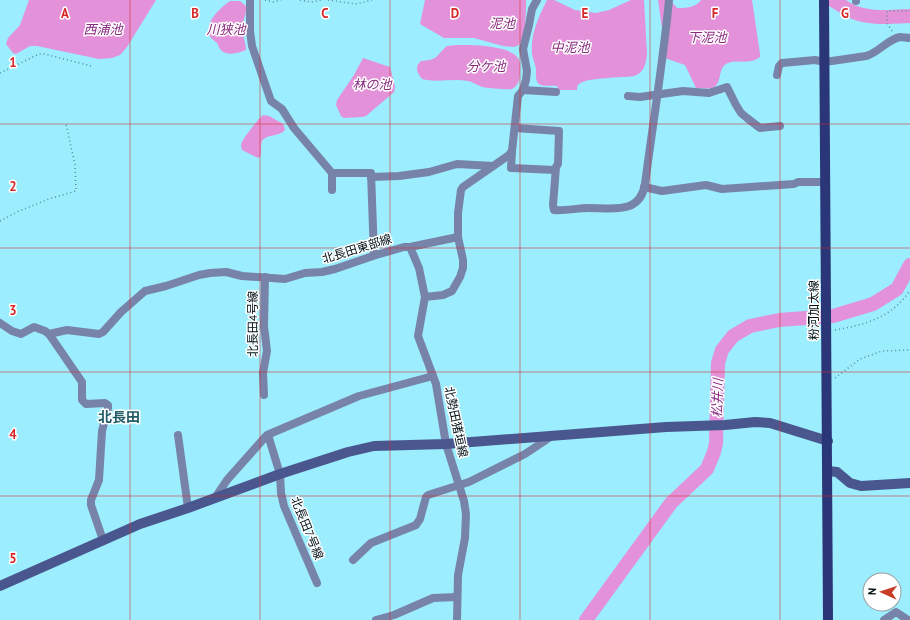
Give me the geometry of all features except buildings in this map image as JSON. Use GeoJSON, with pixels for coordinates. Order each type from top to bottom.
{"type":"FeatureCollection","features":[{"type":"Feature","properties":{"kind":"main road","name":"粉河加太線"},"geometry":{"type":"LineString","coordinates":[[824,0],[828,620]]}},
{"type":"Feature","properties":{"kind":"street"},"geometry":{"type":"LineString","coordinates":[[250,0],[250,31],[252,46],[271,101],[282,109],[294,128],[332,173],[332,190]]}},
{"type":"Feature","properties":{"kind":"street"},"geometry":{"type":"LineString","coordinates":[[537,0],[532,9],[530,25],[523,49],[526,80],[523,90],[518,96],[511,168],[555,170]]}},
{"type":"Feature","properties":{"kind":"street"},"geometry":{"type":"LineString","coordinates":[[515,128],[559,131],[558,164],[555,170],[552,205],[554,210],[626,207],[634,204],[644,192],[656,94],[663,60],[669,0]]}},
{"type":"Feature","properties":{"kind":"street"},"geometry":{"type":"LineString","coordinates":[[777,74],[779,66],[782,63],[815,60],[825,62],[872,54],[900,37],[910,38]]}},
{"type":"Feature","properties":{"kind":"street"},"geometry":{"type":"LineString","coordinates":[[628,96],[683,91],[709,93],[727,87],[741,112],[760,128],[780,126]]}},
{"type":"Feature","properties":{"kind":"street"},"geometry":{"type":"LineString","coordinates":[[523,90],[556,92]]}},
{"type":"Feature","properties":{"kind":"street"},"geometry":{"type":"LineString","coordinates":[[425,297],[443,295],[452,290],[457,284],[463,268],[463,260],[458,237],[460,190],[509,155],[512,151]]}},
{"type":"Feature","properties":{"kind":"street"},"geometry":{"type":"LineString","coordinates":[[371,177],[399,176],[429,172],[457,164],[493,166]]}},
{"type":"Feature","properties":{"kind":"street"},"geometry":{"type":"LineString","coordinates":[[332,173],[371,173],[374,255]]}},
{"type":"Feature","properties":{"kind":"street"},"geometry":{"type":"LineString","coordinates":[[644,188],[662,191],[706,185],[722,189],[794,184],[798,182],[826,182]]}},
{"type":"Feature","properties":{"kind":"street"},"geometry":{"type":"LineString","coordinates":[[410,247],[458,237]]}},
{"type":"Feature","properties":{"kind":"street","name":"北長田東部線"},"geometry":{"type":"LineString","coordinates":[[0,323],[16,333],[22,334],[34,327],[49,334],[67,330],[99,334],[103,332],[121,312],[145,291],[171,285],[199,275],[226,272],[242,276],[285,279],[305,273],[322,272],[335,269],[374,255],[404,247],[410,247],[419,268],[425,297]]}},
{"type":"Feature","properties":{"kind":"street","name":"北長田4号線"},"geometry":{"type":"LineString","coordinates":[[264,395],[263,373],[267,351],[264,326],[265,277]]}},
{"type":"Feature","properties":{"kind":"street","name":"北勢田猪垣線"},"geometry":{"type":"LineString","coordinates":[[425,297],[418,336],[436,384],[446,444],[464,501],[466,528],[458,575],[457,620]]}},
{"type":"Feature","properties":{"kind":"street"},"geometry":{"type":"LineString","coordinates":[[49,334],[82,382],[83,403],[105,403],[108,405],[102,431],[99,480],[91,500],[91,505],[104,540]]}},
{"type":"Feature","properties":{"kind":"street"},"geometry":{"type":"LineString","coordinates":[[215,498],[227,480],[268,435],[359,396],[432,376]]}},
{"type":"Feature","properties":{"kind":"street"},"geometry":{"type":"LineString","coordinates":[[0,586],[140,524],[280,474],[348,452],[374,446],[446,444],[666,427],[711,426],[755,422],[770,423],[828,441]]}},
{"type":"Feature","properties":{"kind":"street"},"geometry":{"type":"LineString","coordinates":[[178,435],[188,508]]}},
{"type":"Feature","properties":{"kind":"street","name":"北長田7号線"},"geometry":{"type":"LineString","coordinates":[[268,435],[280,474],[281,493],[284,506],[317,583]]}},
{"type":"Feature","properties":{"kind":"street"},"geometry":{"type":"LineString","coordinates":[[353,560],[372,544],[416,525],[420,519],[428,495],[459,486],[525,454],[552,436]]}},
{"type":"Feature","properties":{"kind":"street"},"geometry":{"type":"LineString","coordinates":[[828,471],[836,472],[850,483],[862,486],[910,483]]}},
{"type":"Feature","properties":{"kind":"street"},"geometry":{"type":"LineString","coordinates":[[376,620],[394,615],[433,598],[457,597]]}},
{"type":"Feature","properties":{"kind":"street"},"geometry":{"type":"LineString","coordinates":[[884,620],[896,612],[908,620]]}},
{"type":"Feature","properties":{"kind":"path"},"geometry":{"type":"LineString","coordinates":[[264,0],[273,2],[281,0]]}},
{"type":"Feature","properties":{"kind":"path"},"geometry":{"type":"LineString","coordinates":[[300,0],[311,2],[322,0]]}},
{"type":"Feature","properties":{"kind":"path"},"geometry":{"type":"LineString","coordinates":[[328,0],[356,4],[372,0]]}},
{"type":"Feature","properties":{"kind":"path"},"geometry":{"type":"LineString","coordinates":[[896,39],[888,26],[887,11],[910,11]]}},
{"type":"Feature","properties":{"kind":"path"},"geometry":{"type":"LineString","coordinates":[[0,73],[39,54],[45,54],[91,66]]}},
{"type":"Feature","properties":{"kind":"path"},"geometry":{"type":"LineString","coordinates":[[0,221],[18,211],[49,199],[76,191],[74,165],[66,124]]}},
{"type":"Feature","properties":{"kind":"path"},"geometry":{"type":"LineString","coordinates":[[827,329],[866,323],[888,313],[897,306],[910,290]]}},
{"type":"Feature","properties":{"kind":"path"},"geometry":{"type":"LineString","coordinates":[[827,384],[845,372],[860,359],[882,351],[910,350]]}},
{"type":"Feature","properties":{"kind":"water","name":"西浦池"},"geometry":{"type":"Polygon","coordinates":[[[29,0],[156,0],[127,47],[120,55],[112,58],[99,59],[37,46],[30,46],[16,54],[13,53],[6,44],[8,38],[20,25],[29,0]]]}},
{"type":"Feature","properties":{"kind":"water","name":"泥池"},"geometry":{"type":"Polygon","coordinates":[[[425,0],[526,0],[526,17],[519,45],[514,47],[503,46],[474,38],[444,38],[420,24],[425,0]]]}},
{"type":"Feature","properties":{"kind":"water","name":"中泥池"},"geometry":{"type":"Polygon","coordinates":[[[547,0],[554,0],[575,10],[596,13],[609,10],[631,0],[644,0],[647,54],[645,65],[640,73],[634,76],[589,80],[578,85],[577,90],[559,90],[557,86],[539,84],[536,79],[536,69],[532,54],[532,40],[538,19],[547,0]]]}},
{"type":"Feature","properties":{"kind":"water","name":"下泥池"},"geometry":{"type":"Polygon","coordinates":[[[658,0],[670,0],[677,8],[687,8],[699,3],[701,0],[752,0],[760,57],[756,60],[747,62],[730,62],[723,67],[718,83],[715,86],[712,88],[696,88],[685,65],[662,57],[663,35],[658,0]]]}},
{"type":"Feature","properties":{"kind":"water","name":"川狭池"},"geometry":{"type":"Polygon","coordinates":[[[230,1],[240,1],[246,6],[242,31],[246,50],[230,54],[224,53],[221,50],[217,43],[210,37],[208,29],[215,15],[230,1]]]}},
{"type":"Feature","properties":{"kind":"water","name":"分ケ池"},"geometry":{"type":"Polygon","coordinates":[[[472,45],[507,50],[518,58],[520,64],[520,78],[517,84],[512,89],[503,89],[482,87],[470,81],[462,80],[433,81],[422,79],[417,70],[421,61],[431,60],[447,46],[472,45]]]}},
{"type":"Feature","properties":{"kind":"water","name":"林の池"},"geometry":{"type":"Polygon","coordinates":[[[363,58],[390,67],[395,87],[394,92],[366,116],[344,118],[341,116],[336,105],[337,100],[354,75],[363,58]]]}},
{"type":"Feature","properties":{"kind":"water"},"geometry":{"type":"Polygon","coordinates":[[[263,115],[269,116],[283,124],[285,130],[279,134],[266,137],[262,141],[261,153],[260,157],[258,158],[242,150],[241,145],[247,134],[263,115]]]}},
{"type":"Feature","properties":{"kind":"waterway"},"geometry":{"type":"LineString","coordinates":[[834,1],[853,12],[867,16],[910,16]]}},
{"type":"Feature","properties":{"kind":"waterway","name":"松井川"},"geometry":{"type":"LineString","coordinates":[[586,620],[671,503],[707,469],[716,443],[718,363],[722,350],[733,336],[750,326],[779,320],[833,316],[873,304],[897,289],[910,265]]}},
{"type":"Feature","properties":{"kind":"district","name":"北長田"},"geometry":{"type":"Point","coordinates":[119,417]}}]}
